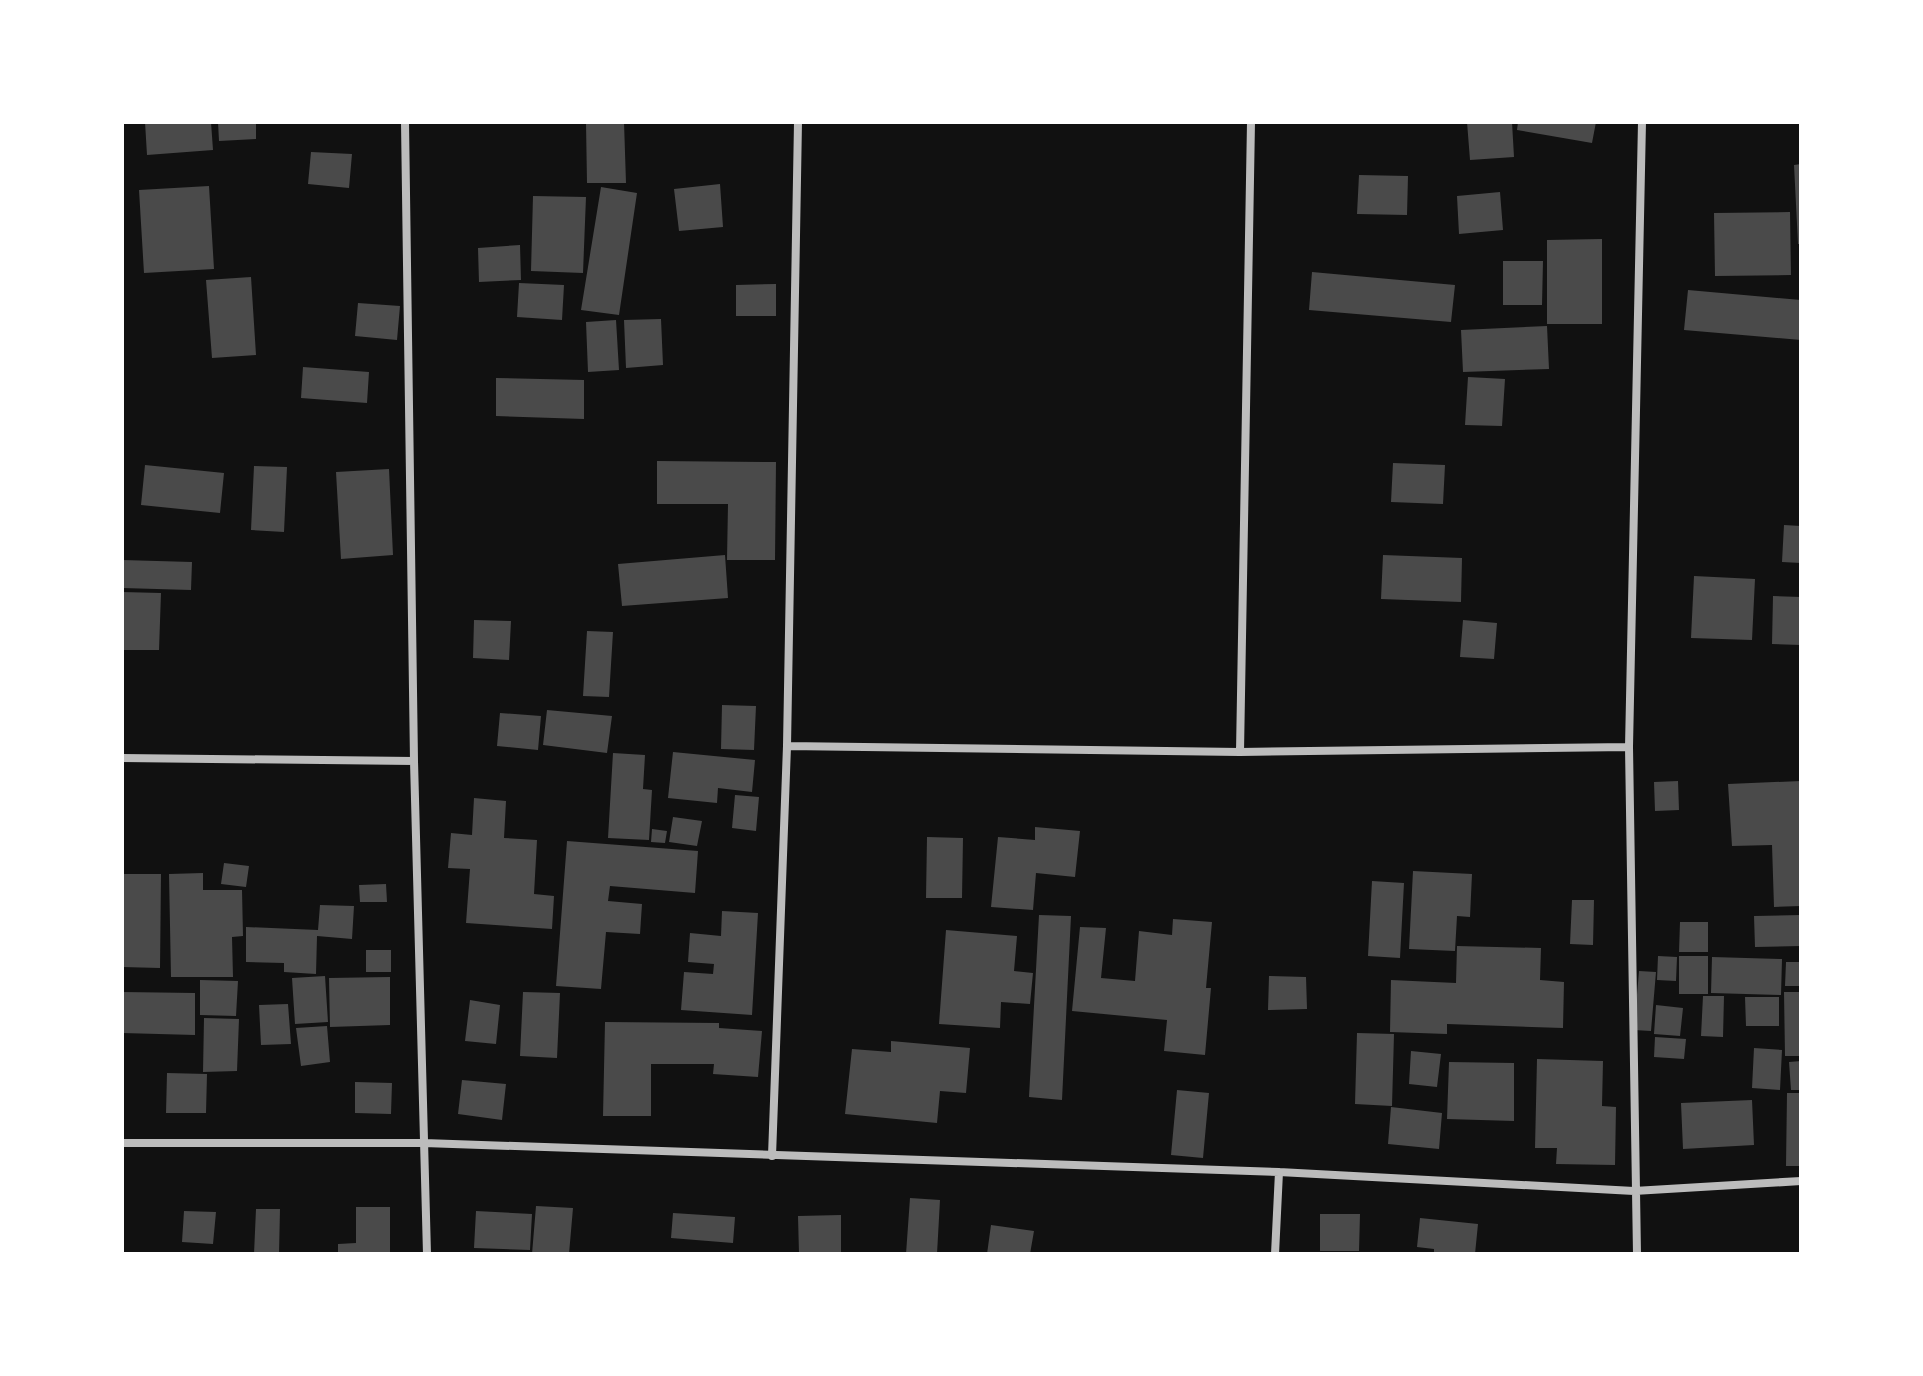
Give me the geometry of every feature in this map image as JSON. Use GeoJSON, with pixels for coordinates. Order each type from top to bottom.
{"type":"FeatureCollection","features":[{"type":"Feature","properties":{"kind":"street"},"geometry":{"type":"LineString","coordinates":[[405,122],[414,761],[427,1254]]}},
{"type":"Feature","properties":{"kind":"street"},"geometry":{"type":"LineString","coordinates":[[772,1156],[787,746],[798,122]]}},
{"type":"Feature","properties":{"kind":"street"},"geometry":{"type":"LineString","coordinates":[[1240,752],[1251,122]]}},
{"type":"Feature","properties":{"kind":"street"},"geometry":{"type":"LineString","coordinates":[[1637,1254],[1629,747],[1642,122]]}},
{"type":"Feature","properties":{"kind":"street"},"geometry":{"type":"LineString","coordinates":[[787,746],[1240,752],[1629,747]]}},
{"type":"Feature","properties":{"kind":"street"},"geometry":{"type":"LineString","coordinates":[[122,758],[414,761]]}},
{"type":"Feature","properties":{"kind":"street"},"geometry":{"type":"LineString","coordinates":[[122,1143],[424,1143],[1279,1172],[1634,1191],[1801,1181]]}},
{"type":"Feature","properties":{"kind":"street"},"geometry":{"type":"LineString","coordinates":[[1275,1254],[1279,1172]]}},
{"type":"Feature","properties":{"kind":"building"},"geometry":{"type":"Polygon","coordinates":[[[145,122],[211,122],[213,150],[147,155],[145,122]]]}},
{"type":"Feature","properties":{"kind":"building"},"geometry":{"type":"Polygon","coordinates":[[[218,122],[256,122],[256,139],[219,141],[218,122]]]}},
{"type":"Feature","properties":{"kind":"building"},"geometry":{"type":"Polygon","coordinates":[[[624,122],[626,183],[587,183],[586,123],[624,122]]]}},
{"type":"Feature","properties":{"kind":"building"},"geometry":{"type":"Polygon","coordinates":[[[1467,122],[1512,122],[1514,157],[1470,160],[1467,122]]]}},
{"type":"Feature","properties":{"kind":"building"},"geometry":{"type":"Polygon","coordinates":[[[1518,122],[1596,122],[1592,143],[1517,130],[1518,122]]]}},
{"type":"Feature","properties":{"kind":"building"},"geometry":{"type":"Polygon","coordinates":[[[311,152],[352,154],[349,188],[308,184],[311,152]]]}},
{"type":"Feature","properties":{"kind":"building"},"geometry":{"type":"Polygon","coordinates":[[[1801,164],[1801,244],[1798,244],[1794,165],[1801,164]]]}},
{"type":"Feature","properties":{"kind":"building"},"geometry":{"type":"Polygon","coordinates":[[[1359,175],[1408,176],[1407,215],[1357,214],[1359,175]]]}},
{"type":"Feature","properties":{"kind":"building"},"geometry":{"type":"Polygon","coordinates":[[[720,184],[723,227],[679,231],[674,189],[720,184]]]}},
{"type":"Feature","properties":{"kind":"building"},"geometry":{"type":"Polygon","coordinates":[[[209,186],[214,269],[144,273],[139,190],[209,186]]]}},
{"type":"Feature","properties":{"kind":"building"},"geometry":{"type":"Polygon","coordinates":[[[601,187],[637,193],[619,315],[581,310],[601,187]]]}},
{"type":"Feature","properties":{"kind":"building"},"geometry":{"type":"Polygon","coordinates":[[[1500,192],[1503,230],[1459,234],[1457,196],[1500,192]]]}},
{"type":"Feature","properties":{"kind":"building"},"geometry":{"type":"Polygon","coordinates":[[[533,196],[586,197],[583,273],[531,271],[533,196]]]}},
{"type":"Feature","properties":{"kind":"building"},"geometry":{"type":"Polygon","coordinates":[[[1790,212],[1791,275],[1715,276],[1714,213],[1790,212]]]}},
{"type":"Feature","properties":{"kind":"building"},"geometry":{"type":"Polygon","coordinates":[[[1602,239],[1602,324],[1547,324],[1547,240],[1602,239]]]}},
{"type":"Feature","properties":{"kind":"building"},"geometry":{"type":"Polygon","coordinates":[[[520,245],[521,280],[479,282],[478,248],[520,245]]]}},
{"type":"Feature","properties":{"kind":"building"},"geometry":{"type":"Polygon","coordinates":[[[1503,261],[1543,261],[1542,305],[1503,305],[1503,261]]]}},
{"type":"Feature","properties":{"kind":"building"},"geometry":{"type":"Polygon","coordinates":[[[1312,272],[1455,285],[1451,322],[1309,310],[1312,272]]]}},
{"type":"Feature","properties":{"kind":"building"},"geometry":{"type":"Polygon","coordinates":[[[251,277],[256,355],[212,358],[206,280],[251,277]]]}},
{"type":"Feature","properties":{"kind":"building"},"geometry":{"type":"Polygon","coordinates":[[[519,283],[564,285],[562,320],[517,317],[519,283]]]}},
{"type":"Feature","properties":{"kind":"building"},"geometry":{"type":"Polygon","coordinates":[[[776,284],[776,316],[736,316],[736,285],[776,284]]]}},
{"type":"Feature","properties":{"kind":"building"},"geometry":{"type":"Polygon","coordinates":[[[1688,290],[1801,300],[1801,340],[1684,330],[1688,290]]]}},
{"type":"Feature","properties":{"kind":"building"},"geometry":{"type":"Polygon","coordinates":[[[358,303],[400,306],[397,340],[355,336],[358,303]]]}},
{"type":"Feature","properties":{"kind":"building"},"geometry":{"type":"Polygon","coordinates":[[[661,319],[663,365],[626,368],[624,320],[661,319]]]}},
{"type":"Feature","properties":{"kind":"building"},"geometry":{"type":"Polygon","coordinates":[[[616,320],[619,370],[588,372],[586,322],[616,320]]]}},
{"type":"Feature","properties":{"kind":"building"},"geometry":{"type":"Polygon","coordinates":[[[1547,326],[1549,369],[1463,372],[1461,330],[1547,326]]]}},
{"type":"Feature","properties":{"kind":"building"},"geometry":{"type":"Polygon","coordinates":[[[303,367],[369,372],[367,403],[301,398],[303,367]]]}},
{"type":"Feature","properties":{"kind":"building"},"geometry":{"type":"Polygon","coordinates":[[[1468,377],[1505,379],[1502,426],[1465,425],[1468,377]]]}},
{"type":"Feature","properties":{"kind":"building"},"geometry":{"type":"Polygon","coordinates":[[[496,378],[584,380],[584,419],[496,416],[496,378]]]}},
{"type":"Feature","properties":{"kind":"building"},"geometry":{"type":"Polygon","coordinates":[[[657,461],[776,462],[775,560],[727,560],[728,504],[657,504],[657,461]]]}},
{"type":"Feature","properties":{"kind":"building"},"geometry":{"type":"Polygon","coordinates":[[[1393,463],[1445,465],[1443,504],[1391,502],[1393,463]]]}},
{"type":"Feature","properties":{"kind":"building"},"geometry":{"type":"Polygon","coordinates":[[[145,465],[224,473],[220,513],[141,505],[145,465]]]}},
{"type":"Feature","properties":{"kind":"building"},"geometry":{"type":"Polygon","coordinates":[[[254,466],[287,467],[284,532],[251,530],[254,466]]]}},
{"type":"Feature","properties":{"kind":"building"},"geometry":{"type":"Polygon","coordinates":[[[389,469],[393,555],[341,559],[336,472],[389,469]]]}},
{"type":"Feature","properties":{"kind":"building"},"geometry":{"type":"Polygon","coordinates":[[[1784,525],[1801,526],[1801,563],[1782,562],[1784,525]]]}},
{"type":"Feature","properties":{"kind":"building"},"geometry":{"type":"Polygon","coordinates":[[[725,555],[728,598],[622,606],[618,564],[725,555]]]}},
{"type":"Feature","properties":{"kind":"building"},"geometry":{"type":"Polygon","coordinates":[[[1383,555],[1462,558],[1461,602],[1381,599],[1383,555]]]}},
{"type":"Feature","properties":{"kind":"building"},"geometry":{"type":"Polygon","coordinates":[[[122,560],[192,562],[191,590],[122,588],[122,560]]]}},
{"type":"Feature","properties":{"kind":"building"},"geometry":{"type":"Polygon","coordinates":[[[1694,576],[1755,579],[1752,640],[1691,638],[1694,576]]]}},
{"type":"Feature","properties":{"kind":"building"},"geometry":{"type":"Polygon","coordinates":[[[122,592],[161,593],[159,650],[122,650],[122,592]]]}},
{"type":"Feature","properties":{"kind":"building"},"geometry":{"type":"Polygon","coordinates":[[[1773,596],[1801,597],[1801,645],[1772,644],[1773,596]]]}},
{"type":"Feature","properties":{"kind":"building"},"geometry":{"type":"Polygon","coordinates":[[[474,620],[511,621],[509,660],[473,658],[474,620]]]}},
{"type":"Feature","properties":{"kind":"building"},"geometry":{"type":"Polygon","coordinates":[[[1463,620],[1497,623],[1494,659],[1460,657],[1463,620]]]}},
{"type":"Feature","properties":{"kind":"building"},"geometry":{"type":"Polygon","coordinates":[[[587,631],[613,632],[609,697],[583,696],[587,631]]]}},
{"type":"Feature","properties":{"kind":"building"},"geometry":{"type":"Polygon","coordinates":[[[722,705],[756,706],[754,750],[721,749],[722,705]]]}},
{"type":"Feature","properties":{"kind":"building"},"geometry":{"type":"Polygon","coordinates":[[[547,710],[612,716],[607,753],[543,745],[547,710]]]}},
{"type":"Feature","properties":{"kind":"building"},"geometry":{"type":"Polygon","coordinates":[[[500,713],[541,716],[538,750],[497,746],[500,713]]]}},
{"type":"Feature","properties":{"kind":"building"},"geometry":{"type":"Polygon","coordinates":[[[673,752],[755,760],[752,792],[718,788],[717,803],[668,798],[673,752]]]}},
{"type":"Feature","properties":{"kind":"building"},"geometry":{"type":"Polygon","coordinates":[[[613,753],[645,755],[643,789],[652,790],[649,840],[608,838],[613,753]]]}},
{"type":"Feature","properties":{"kind":"building"},"geometry":{"type":"Polygon","coordinates":[[[1678,781],[1679,810],[1655,811],[1654,782],[1678,781]]]}},
{"type":"Feature","properties":{"kind":"building"},"geometry":{"type":"Polygon","coordinates":[[[1801,781],[1801,906],[1774,907],[1772,845],[1732,846],[1728,784],[1801,781]]]}},
{"type":"Feature","properties":{"kind":"building"},"geometry":{"type":"Polygon","coordinates":[[[735,795],[759,797],[756,831],[732,828],[735,795]]]}},
{"type":"Feature","properties":{"kind":"building"},"geometry":{"type":"Polygon","coordinates":[[[474,798],[506,801],[504,838],[537,840],[534,894],[554,896],[552,929],[466,923],[470,869],[448,868],[451,833],[472,835],[474,798]]]}},
{"type":"Feature","properties":{"kind":"building"},"geometry":{"type":"Polygon","coordinates":[[[673,817],[702,821],[697,846],[669,842],[673,817]]]}},
{"type":"Feature","properties":{"kind":"building"},"geometry":{"type":"Polygon","coordinates":[[[1035,827],[1080,831],[1075,877],[1036,873],[1033,910],[991,907],[998,837],[1035,840],[1035,827]]]}},
{"type":"Feature","properties":{"kind":"building"},"geometry":{"type":"Polygon","coordinates":[[[652,829],[667,831],[665,843],[651,842],[652,829]]]}},
{"type":"Feature","properties":{"kind":"building"},"geometry":{"type":"Polygon","coordinates":[[[927,837],[963,838],[962,898],[926,898],[927,837]]]}},
{"type":"Feature","properties":{"kind":"building"},"geometry":{"type":"Polygon","coordinates":[[[567,841],[698,851],[695,893],[610,886],[608,901],[642,904],[640,934],[606,932],[601,989],[556,986],[567,841]]]}},
{"type":"Feature","properties":{"kind":"building"},"geometry":{"type":"Polygon","coordinates":[[[224,863],[249,866],[246,887],[221,884],[224,863]]]}},
{"type":"Feature","properties":{"kind":"building"},"geometry":{"type":"Polygon","coordinates":[[[1413,871],[1472,874],[1470,917],[1457,916],[1455,951],[1409,949],[1413,871]]]}},
{"type":"Feature","properties":{"kind":"building"},"geometry":{"type":"Polygon","coordinates":[[[203,873],[203,890],[242,890],[243,936],[232,937],[233,977],[171,977],[169,874],[203,873]]]}},
{"type":"Feature","properties":{"kind":"building"},"geometry":{"type":"Polygon","coordinates":[[[122,874],[161,874],[160,968],[122,967],[122,874]]]}},
{"type":"Feature","properties":{"kind":"building"},"geometry":{"type":"Polygon","coordinates":[[[1372,881],[1404,883],[1400,958],[1368,956],[1372,881]]]}},
{"type":"Feature","properties":{"kind":"building"},"geometry":{"type":"Polygon","coordinates":[[[386,884],[387,902],[360,902],[359,885],[386,884]]]}},
{"type":"Feature","properties":{"kind":"building"},"geometry":{"type":"Polygon","coordinates":[[[1572,900],[1594,900],[1593,945],[1570,944],[1572,900]]]}},
{"type":"Feature","properties":{"kind":"building"},"geometry":{"type":"Polygon","coordinates":[[[320,905],[354,906],[352,939],[317,936],[316,974],[284,972],[284,963],[246,962],[246,927],[318,930],[320,905]]]}},
{"type":"Feature","properties":{"kind":"building"},"geometry":{"type":"Polygon","coordinates":[[[722,911],[758,913],[752,1015],[681,1010],[684,972],[713,974],[714,964],[688,962],[690,933],[721,936],[722,911]]]}},
{"type":"Feature","properties":{"kind":"building"},"geometry":{"type":"Polygon","coordinates":[[[1039,915],[1071,916],[1062,1100],[1029,1097],[1039,915]]]}},
{"type":"Feature","properties":{"kind":"building"},"geometry":{"type":"Polygon","coordinates":[[[1801,915],[1801,946],[1755,947],[1754,916],[1801,915]]]}},
{"type":"Feature","properties":{"kind":"building"},"geometry":{"type":"Polygon","coordinates":[[[1173,919],[1212,922],[1206,988],[1211,988],[1205,1055],[1164,1051],[1167,1020],[1072,1011],[1080,927],[1106,928],[1101,978],[1135,981],[1139,931],[1172,935],[1173,919]]]}},
{"type":"Feature","properties":{"kind":"building"},"geometry":{"type":"Polygon","coordinates":[[[1680,922],[1708,922],[1708,952],[1679,952],[1680,922]]]}},
{"type":"Feature","properties":{"kind":"building"},"geometry":{"type":"Polygon","coordinates":[[[946,930],[1017,936],[1014,971],[1033,973],[1030,1004],[1001,1002],[1000,1028],[939,1024],[946,930]]]}},
{"type":"Feature","properties":{"kind":"building"},"geometry":{"type":"Polygon","coordinates":[[[1457,946],[1541,948],[1540,980],[1564,982],[1563,1028],[1447,1024],[1447,1034],[1390,1032],[1391,980],[1456,983],[1457,946]]]}},
{"type":"Feature","properties":{"kind":"building"},"geometry":{"type":"Polygon","coordinates":[[[366,950],[391,950],[391,972],[366,972],[366,950]]]}},
{"type":"Feature","properties":{"kind":"building"},"geometry":{"type":"Polygon","coordinates":[[[1658,956],[1677,957],[1676,981],[1657,980],[1658,956]]]}},
{"type":"Feature","properties":{"kind":"building"},"geometry":{"type":"Polygon","coordinates":[[[1679,956],[1708,956],[1708,994],[1679,994],[1679,956]]]}},
{"type":"Feature","properties":{"kind":"building"},"geometry":{"type":"Polygon","coordinates":[[[1712,957],[1782,959],[1781,995],[1711,993],[1712,957]]]}},
{"type":"Feature","properties":{"kind":"building"},"geometry":{"type":"Polygon","coordinates":[[[1786,962],[1801,962],[1801,986],[1785,986],[1786,962]]]}},
{"type":"Feature","properties":{"kind":"building"},"geometry":{"type":"Polygon","coordinates":[[[1639,971],[1656,972],[1651,1031],[1634,1030],[1639,971]]]}},
{"type":"Feature","properties":{"kind":"building"},"geometry":{"type":"Polygon","coordinates":[[[325,976],[328,1022],[295,1024],[292,978],[325,976]]]}},
{"type":"Feature","properties":{"kind":"building"},"geometry":{"type":"Polygon","coordinates":[[[1269,976],[1306,977],[1307,1009],[1268,1010],[1269,976]]]}},
{"type":"Feature","properties":{"kind":"building"},"geometry":{"type":"Polygon","coordinates":[[[390,977],[390,1025],[330,1027],[329,978],[390,977]]]}},
{"type":"Feature","properties":{"kind":"building"},"geometry":{"type":"Polygon","coordinates":[[[200,980],[238,981],[236,1016],[200,1015],[200,980]]]}},
{"type":"Feature","properties":{"kind":"building"},"geometry":{"type":"Polygon","coordinates":[[[122,992],[195,993],[195,1035],[122,1033],[122,992]]]}},
{"type":"Feature","properties":{"kind":"building"},"geometry":{"type":"Polygon","coordinates":[[[523,992],[560,993],[557,1058],[520,1056],[523,992]]]}},
{"type":"Feature","properties":{"kind":"building"},"geometry":{"type":"Polygon","coordinates":[[[1784,992],[1801,992],[1801,1056],[1785,1056],[1784,992]]]}},
{"type":"Feature","properties":{"kind":"building"},"geometry":{"type":"Polygon","coordinates":[[[1703,996],[1724,996],[1723,1037],[1701,1036],[1703,996]]]}},
{"type":"Feature","properties":{"kind":"building"},"geometry":{"type":"Polygon","coordinates":[[[1745,997],[1779,997],[1779,1026],[1746,1026],[1745,997]]]}},
{"type":"Feature","properties":{"kind":"building"},"geometry":{"type":"Polygon","coordinates":[[[470,1000],[500,1005],[496,1044],[465,1041],[470,1000]]]}},
{"type":"Feature","properties":{"kind":"building"},"geometry":{"type":"Polygon","coordinates":[[[288,1004],[291,1044],[261,1045],[259,1005],[288,1004]]]}},
{"type":"Feature","properties":{"kind":"building"},"geometry":{"type":"Polygon","coordinates":[[[1656,1005],[1683,1008],[1680,1036],[1654,1034],[1656,1005]]]}},
{"type":"Feature","properties":{"kind":"building"},"geometry":{"type":"Polygon","coordinates":[[[204,1018],[239,1019],[237,1071],[203,1072],[204,1018]]]}},
{"type":"Feature","properties":{"kind":"building"},"geometry":{"type":"Polygon","coordinates":[[[605,1022],[719,1023],[719,1028],[762,1031],[758,1077],[713,1074],[714,1064],[651,1064],[651,1116],[603,1116],[605,1022]]]}},
{"type":"Feature","properties":{"kind":"building"},"geometry":{"type":"Polygon","coordinates":[[[327,1026],[330,1062],[301,1066],[296,1028],[327,1026]]]}},
{"type":"Feature","properties":{"kind":"building"},"geometry":{"type":"Polygon","coordinates":[[[1357,1033],[1394,1034],[1392,1106],[1355,1104],[1357,1033]]]}},
{"type":"Feature","properties":{"kind":"building"},"geometry":{"type":"Polygon","coordinates":[[[1655,1037],[1686,1039],[1684,1059],[1654,1057],[1655,1037]]]}},
{"type":"Feature","properties":{"kind":"building"},"geometry":{"type":"Polygon","coordinates":[[[891,1041],[970,1048],[966,1093],[940,1091],[937,1123],[845,1114],[852,1049],[891,1052],[891,1041]]]}},
{"type":"Feature","properties":{"kind":"building"},"geometry":{"type":"Polygon","coordinates":[[[1754,1048],[1782,1050],[1780,1090],[1752,1088],[1754,1048]]]}},
{"type":"Feature","properties":{"kind":"building"},"geometry":{"type":"Polygon","coordinates":[[[1411,1051],[1441,1054],[1437,1087],[1409,1084],[1411,1051]]]}},
{"type":"Feature","properties":{"kind":"building"},"geometry":{"type":"Polygon","coordinates":[[[1537,1059],[1603,1061],[1602,1106],[1616,1107],[1615,1165],[1556,1164],[1557,1148],[1535,1148],[1537,1059]]]}},
{"type":"Feature","properties":{"kind":"building"},"geometry":{"type":"Polygon","coordinates":[[[1801,1061],[1801,1090],[1791,1090],[1789,1062],[1801,1061]]]}},
{"type":"Feature","properties":{"kind":"building"},"geometry":{"type":"Polygon","coordinates":[[[1449,1062],[1514,1063],[1514,1121],[1447,1119],[1449,1062]]]}},
{"type":"Feature","properties":{"kind":"building"},"geometry":{"type":"Polygon","coordinates":[[[167,1073],[207,1074],[206,1113],[166,1113],[167,1073]]]}},
{"type":"Feature","properties":{"kind":"building"},"geometry":{"type":"Polygon","coordinates":[[[462,1080],[506,1084],[502,1120],[458,1114],[462,1080]]]}},
{"type":"Feature","properties":{"kind":"building"},"geometry":{"type":"Polygon","coordinates":[[[355,1082],[392,1083],[391,1114],[355,1113],[355,1082]]]}},
{"type":"Feature","properties":{"kind":"building"},"geometry":{"type":"Polygon","coordinates":[[[1177,1090],[1209,1093],[1203,1158],[1171,1155],[1177,1090]]]}},
{"type":"Feature","properties":{"kind":"building"},"geometry":{"type":"Polygon","coordinates":[[[1787,1093],[1801,1093],[1801,1166],[1786,1166],[1787,1093]]]}},
{"type":"Feature","properties":{"kind":"building"},"geometry":{"type":"Polygon","coordinates":[[[1752,1100],[1754,1145],[1683,1149],[1681,1103],[1752,1100]]]}},
{"type":"Feature","properties":{"kind":"building"},"geometry":{"type":"Polygon","coordinates":[[[1391,1107],[1442,1113],[1439,1149],[1388,1144],[1391,1107]]]}},
{"type":"Feature","properties":{"kind":"building"},"geometry":{"type":"Polygon","coordinates":[[[910,1198],[940,1200],[937,1254],[906,1254],[910,1198]]]}},
{"type":"Feature","properties":{"kind":"building"},"geometry":{"type":"Polygon","coordinates":[[[536,1206],[573,1208],[569,1254],[532,1254],[536,1206]]]}},
{"type":"Feature","properties":{"kind":"building"},"geometry":{"type":"Polygon","coordinates":[[[356,1207],[390,1207],[390,1254],[338,1254],[338,1244],[356,1243],[356,1207]]]}},
{"type":"Feature","properties":{"kind":"building"},"geometry":{"type":"Polygon","coordinates":[[[256,1209],[280,1209],[279,1254],[254,1254],[256,1209]]]}},
{"type":"Feature","properties":{"kind":"building"},"geometry":{"type":"Polygon","coordinates":[[[184,1211],[216,1212],[213,1244],[182,1242],[184,1211]]]}},
{"type":"Feature","properties":{"kind":"building"},"geometry":{"type":"Polygon","coordinates":[[[476,1211],[532,1214],[530,1250],[474,1248],[476,1211]]]}},
{"type":"Feature","properties":{"kind":"building"},"geometry":{"type":"Polygon","coordinates":[[[673,1213],[735,1217],[733,1243],[671,1238],[673,1213]]]}},
{"type":"Feature","properties":{"kind":"building"},"geometry":{"type":"Polygon","coordinates":[[[1320,1214],[1360,1214],[1359,1251],[1320,1251],[1320,1214]]]}},
{"type":"Feature","properties":{"kind":"building"},"geometry":{"type":"Polygon","coordinates":[[[841,1215],[841,1254],[799,1254],[798,1216],[841,1215]]]}},
{"type":"Feature","properties":{"kind":"building"},"geometry":{"type":"Polygon","coordinates":[[[1420,1218],[1478,1224],[1475,1254],[1434,1254],[1434,1249],[1417,1247],[1420,1218]]]}},
{"type":"Feature","properties":{"kind":"building"},"geometry":{"type":"Polygon","coordinates":[[[991,1225],[1034,1231],[1030,1254],[987,1254],[991,1225]]]}}]}
